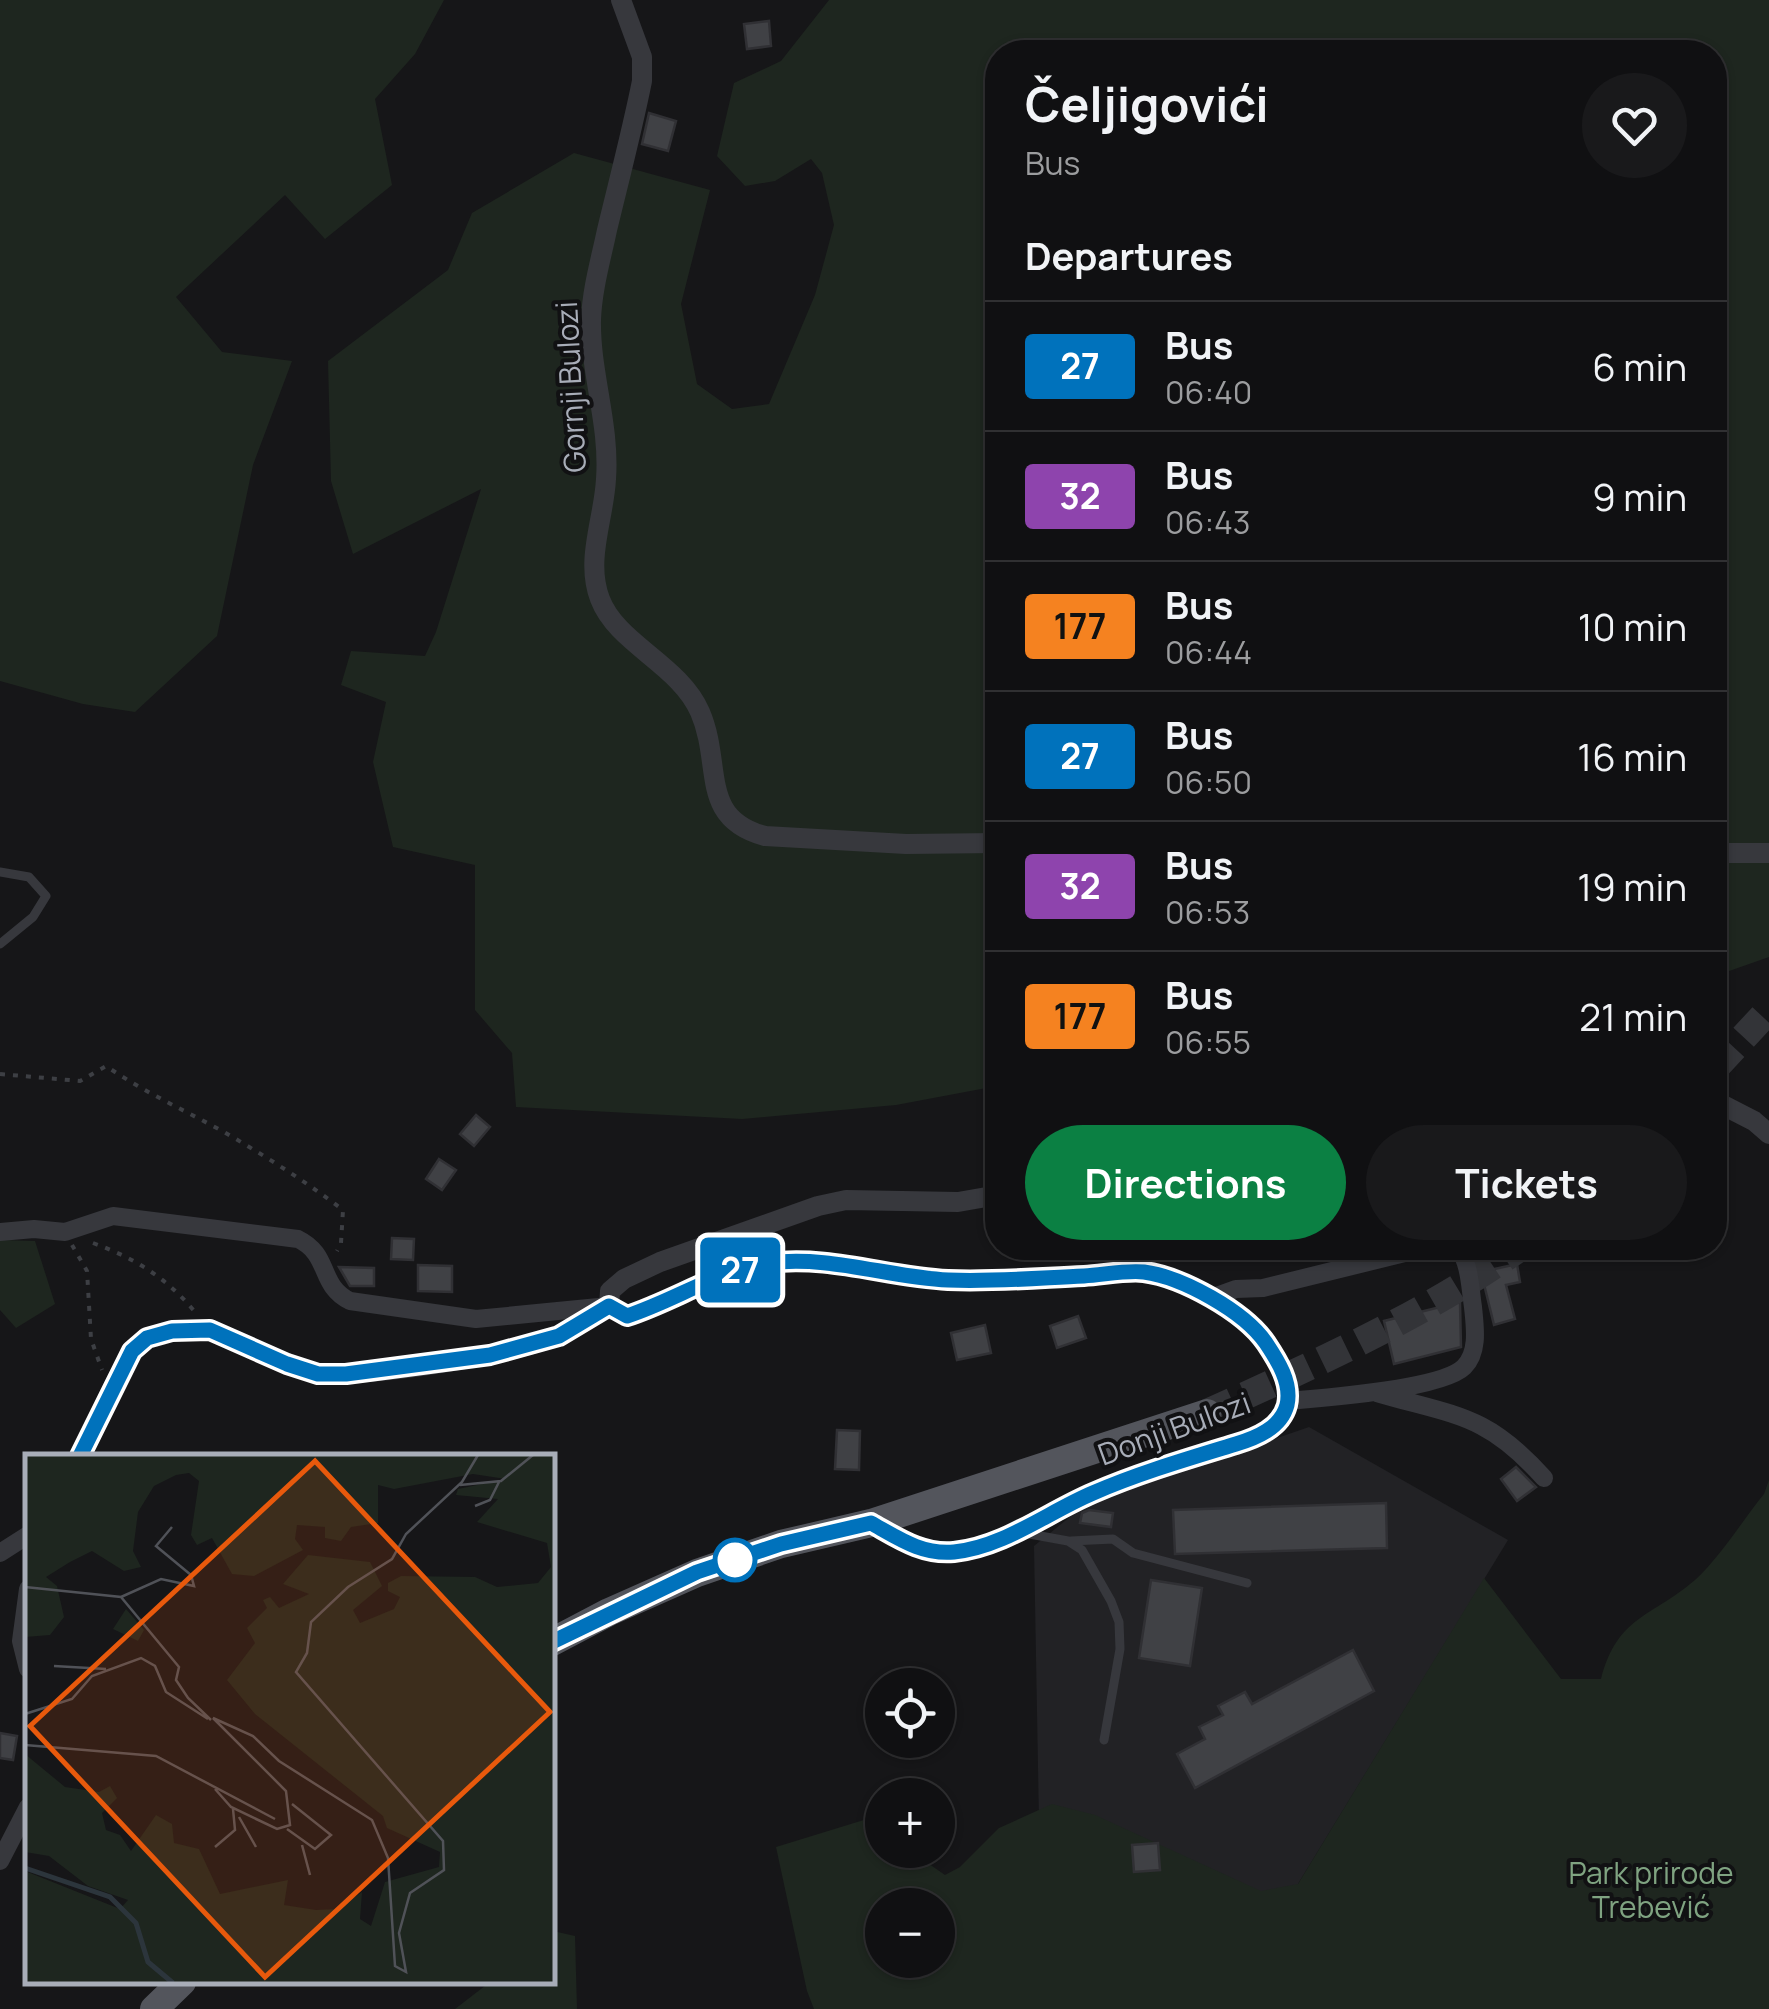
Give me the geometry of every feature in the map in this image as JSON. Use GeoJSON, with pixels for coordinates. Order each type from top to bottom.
{"type":"FeatureCollection","features":[{"type":"Feature","properties":{"kind":"main road","name":"Donji Bulozi"},"geometry":{"type":"LineString","coordinates":[[555,1641],[697,1572],[781,1544],[871,1523],[1206,1413]]}},
{"type":"Feature","properties":{"kind":"main road"},"geometry":{"type":"LineString","coordinates":[[154,2009],[180,1984]]}},
{"type":"Feature","properties":{"kind":"street","name":"Gornji Bulozi"},"geometry":{"type":"LineString","coordinates":[[622,0],[642,57],[642,81],[596,280],[591,320],[606,437],[606,481],[594,559],[601,603],[614,622],[676,677],[698,708],[709,738],[718,800],[727,817],[743,830],[765,836],[906,844],[985,843]]}},
{"type":"Feature","properties":{"kind":"street"},"geometry":{"type":"LineString","coordinates":[[1727,854],[1769,853]]}},
{"type":"Feature","properties":{"kind":"street"},"geometry":{"type":"LineString","coordinates":[[1727,1107],[1769,1134]]}},
{"type":"Feature","properties":{"kind":"street","name":"Donji Bulozi"},"geometry":{"type":"LineString","coordinates":[[609,1306],[610,1291],[624,1279],[660,1262],[818,1206],[846,1200],[958,1202],[985,1197]]}},
{"type":"Feature","properties":{"kind":"street"},"geometry":{"type":"LineString","coordinates":[[0,1232],[65,1232],[113,1216],[298,1239],[311,1245],[322,1258],[330,1286],[350,1301],[445,1317],[514,1317],[609,1306]]}},
{"type":"Feature","properties":{"kind":"street"},"geometry":{"type":"LineString","coordinates":[[1211,1298],[1236,1288],[1264,1288],[1377,1260]]}},
{"type":"Feature","properties":{"kind":"street"},"geometry":{"type":"LineString","coordinates":[[1287,1402],[1372,1391],[1448,1376],[1462,1368],[1475,1350],[1465,1260]]}},
{"type":"Feature","properties":{"kind":"street","name":"Donji Bulozi"},"geometry":{"type":"LineString","coordinates":[[609,1306],[627,1316],[745,1268],[794,1261],[843,1264],[944,1280],[1007,1281],[1142,1272],[1211,1298],[1261,1336],[1286,1378],[1287,1402],[1276,1424],[1255,1439],[1123,1481],[1017,1531],[958,1552],[910,1546],[871,1523]]}},
{"type":"Feature","properties":{"kind":"street","name":"Donji Bulozi"},"geometry":{"type":"LineString","coordinates":[[81,1454],[122,1367],[147,1338],[172,1331],[210,1330],[287,1364],[318,1374],[346,1374],[507,1350],[559,1336],[609,1306]]}},
{"type":"Feature","properties":{"kind":"street"},"geometry":{"type":"LineString","coordinates":[[1372,1391],[1475,1422],[1516,1446],[1544,1478]]}},
{"type":"Feature","properties":{"kind":"street"},"geometry":{"type":"LineString","coordinates":[[0,1553],[25,1536]]}},
{"type":"Feature","properties":{"kind":"street"},"geometry":{"type":"LineString","coordinates":[[25,1611],[21,1641],[25,1656]]}},
{"type":"Feature","properties":{"kind":"street"},"geometry":{"type":"LineString","coordinates":[[0,1861],[25,1813]]}},
{"type":"Feature","properties":{"kind":"lane"},"geometry":{"type":"LineString","coordinates":[[0,872],[28,877],[46,896],[33,918],[0,944]]}},
{"type":"Feature","properties":{"kind":"lane"},"geometry":{"type":"LineString","coordinates":[[1017,1531],[1068,1541],[1113,1539],[1133,1553],[1247,1584]]}},
{"type":"Feature","properties":{"kind":"lane"},"geometry":{"type":"LineString","coordinates":[[1068,1541],[1082,1550],[1096,1568],[1119,1622],[1120,1649],[1104,1740]]}},
{"type":"Feature","properties":{"kind":"path"},"geometry":{"type":"LineString","coordinates":[[0,1074],[80,1080],[106,1066],[298,1176],[343,1210],[340,1243],[326,1273]]}},
{"type":"Feature","properties":{"kind":"path"},"geometry":{"type":"LineString","coordinates":[[65,1232],[121,1253],[158,1274],[210,1330]]}},
{"type":"Feature","properties":{"kind":"path"},"geometry":{"type":"LineString","coordinates":[[65,1232],[87,1270],[91,1339],[110,1395]]}},
{"type":"Feature","properties":{"kind":"shaded area"},"geometry":{"type":"Polygon","coordinates":[[[1309,1427],[1508,1540],[1290,1897],[1040,1876],[1034,1546],[1086,1504],[1309,1427]]]}},
{"type":"Feature","properties":{"kind":"green space"},"geometry":{"type":"Polygon","coordinates":[[[0,0],[444,0],[415,54],[375,99],[392,185],[325,239],[285,195],[176,297],[222,352],[292,361],[253,465],[217,636],[135,712],[83,704],[0,681],[0,0]]]}},
{"type":"Feature","properties":{"kind":"green space"},"geometry":{"type":"Polygon","coordinates":[[[829,0],[1769,0],[1769,957],[1727,972],[1727,40],[985,40],[985,1088],[896,1105],[742,1119],[516,1107],[512,1053],[475,1010],[475,865],[393,847],[373,762],[386,702],[341,685],[351,651],[425,656],[481,489],[353,554],[331,481],[328,361],[448,270],[472,213],[574,153],[710,190],[681,304],[697,384],[732,409],[769,404],[815,295],[834,225],[822,173],[811,159],[775,181],[745,186],[717,156],[734,83],[781,61],[829,0]]]}},
{"type":"Feature","properties":{"kind":"green space"},"geometry":{"type":"Polygon","coordinates":[[[0,1240],[35,1241],[55,1304],[16,1328],[0,1310],[0,1240]]]}},
{"type":"Feature","properties":{"kind":"green space","name":"Park prirode Trebević"},"geometry":{"type":"Polygon","coordinates":[[[1769,1480],[1769,2009],[814,2009],[776,1847],[865,1820],[865,1868],[935,1868],[945,1875],[960,1867],[999,1828],[1052,1804],[1095,1815],[1261,1891],[1298,1884],[1484,1578],[1561,1679],[1601,1679],[1616,1642],[1626,1630],[1695,1580],[1764,1494],[1769,1480]]]}},
{"type":"Feature","properties":{"kind":"green space"},"geometry":{"type":"Polygon","coordinates":[[[555,1931],[575,1936],[577,2009],[455,2009],[487,1984],[555,1984],[555,1931]]]}},
{"type":"Feature","properties":{"kind":"building"},"geometry":{"type":"Polygon","coordinates":[[[769,21],[771,46],[747,49],[744,24],[769,21]]]}},
{"type":"Feature","properties":{"kind":"building"},"geometry":{"type":"Polygon","coordinates":[[[649,113],[676,121],[668,151],[642,144],[649,113]]]}},
{"type":"Feature","properties":{"kind":"building"},"geometry":{"type":"Polygon","coordinates":[[[476,1115],[490,1127],[474,1146],[460,1134],[476,1115]]]}},
{"type":"Feature","properties":{"kind":"building"},"geometry":{"type":"Polygon","coordinates":[[[439,1159],[456,1170],[442,1190],[426,1179],[439,1159]]]}},
{"type":"Feature","properties":{"kind":"building"},"geometry":{"type":"Polygon","coordinates":[[[392,1238],[414,1239],[413,1260],[391,1259],[392,1238]]]}},
{"type":"Feature","properties":{"kind":"building"},"geometry":{"type":"Polygon","coordinates":[[[1517,1264],[1520,1282],[1506,1285],[1515,1319],[1494,1325],[1481,1272],[1517,1264]]]}},
{"type":"Feature","properties":{"kind":"building"},"geometry":{"type":"Polygon","coordinates":[[[418,1265],[452,1266],[452,1292],[418,1291],[418,1265]]]}},
{"type":"Feature","properties":{"kind":"building"},"geometry":{"type":"Polygon","coordinates":[[[339,1267],[374,1268],[374,1286],[350,1286],[339,1267]]]}},
{"type":"Feature","properties":{"kind":"building"},"geometry":{"type":"Polygon","coordinates":[[[1460,1302],[1461,1347],[1394,1364],[1384,1321],[1460,1302]]]}},
{"type":"Feature","properties":{"kind":"building"},"geometry":{"type":"Polygon","coordinates":[[[1078,1316],[1086,1338],[1057,1348],[1050,1326],[1078,1316]]]}},
{"type":"Feature","properties":{"kind":"building"},"geometry":{"type":"Polygon","coordinates":[[[985,1325],[991,1353],[957,1360],[951,1333],[985,1325]]]}},
{"type":"Feature","properties":{"kind":"building"},"geometry":{"type":"Polygon","coordinates":[[[837,1430],[860,1431],[859,1470],[835,1469],[837,1430]]]}},
{"type":"Feature","properties":{"kind":"building"},"geometry":{"type":"Polygon","coordinates":[[[1516,1467],[1536,1487],[1517,1501],[1501,1479],[1516,1467]]]}},
{"type":"Feature","properties":{"kind":"building"},"geometry":{"type":"Polygon","coordinates":[[[1386,1503],[1387,1548],[1175,1554],[1173,1510],[1386,1503]]]}},
{"type":"Feature","properties":{"kind":"building"},"geometry":{"type":"Polygon","coordinates":[[[1082,1513],[1113,1513],[1111,1527],[1080,1523],[1082,1513]]]}},
{"type":"Feature","properties":{"kind":"building"},"geometry":{"type":"Polygon","coordinates":[[[1151,1580],[1202,1588],[1190,1666],[1139,1658],[1151,1580]]]}},
{"type":"Feature","properties":{"kind":"building"},"geometry":{"type":"Polygon","coordinates":[[[1353,1650],[1374,1691],[1195,1788],[1177,1754],[1205,1739],[1199,1727],[1223,1715],[1218,1706],[1245,1692],[1252,1704],[1353,1650]]]}},
{"type":"Feature","properties":{"kind":"building"},"geometry":{"type":"Polygon","coordinates":[[[0,1733],[17,1736],[13,1760],[0,1758],[0,1733]]]}},
{"type":"Feature","properties":{"kind":"building"},"geometry":{"type":"Polygon","coordinates":[[[1158,1843],[1160,1870],[1134,1872],[1132,1845],[1158,1843]]]}},
{"type":"Feature","properties":{"kind":"tunnel"},"geometry":{"type":"LineString","coordinates":[[1727,1055],[1769,1010]]}},
{"type":"Feature","properties":{"kind":"tunnel"},"geometry":{"type":"LineString","coordinates":[[1207,1413],[1406,1318],[1501,1260]]}},
{"type":"Feature","properties":{"kind":"bus line","name":"27"},"geometry":{"type":"LineString","coordinates":[[81,1454],[132,1351],[147,1338],[172,1331],[210,1330],[287,1364],[318,1374],[346,1374],[490,1355],[559,1336],[609,1306],[627,1316],[745,1268],[794,1261],[843,1264],[944,1280],[1007,1281],[1142,1272],[1196,1290],[1243,1320],[1261,1336],[1286,1378],[1286,1409],[1276,1424],[1255,1439],[1139,1474],[1010,1534],[958,1552],[936,1552],[910,1546],[871,1523],[781,1544],[697,1572],[555,1640]]}}]}
